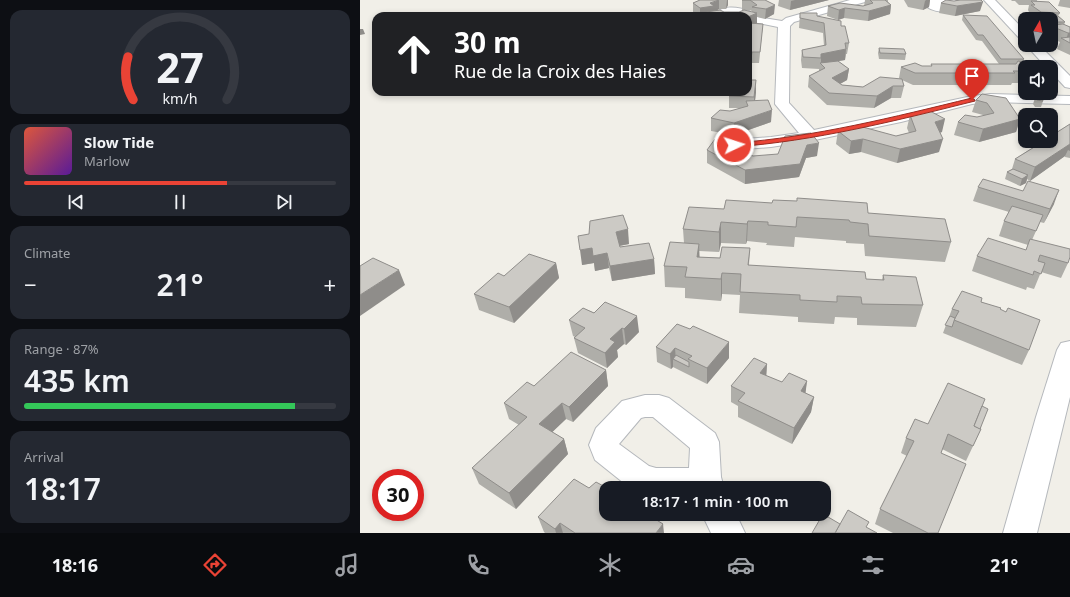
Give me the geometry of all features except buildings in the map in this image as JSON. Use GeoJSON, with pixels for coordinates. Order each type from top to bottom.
{"type":"FeatureCollection","features":[{"type":"Feature","properties":{"kind":"street"},"geometry":{"type":"LineString","coordinates":[[810,136],[782,104],[784,25],[790,20],[861,0]]}},
{"type":"Feature","properties":{"kind":"street"},"geometry":{"type":"LineString","coordinates":[[989,0],[1018,31]]}},
{"type":"Feature","properties":{"kind":"street"},"geometry":{"type":"LineString","coordinates":[[722,12],[738,12]]}},
{"type":"Feature","properties":{"kind":"street"},"geometry":{"type":"LineString","coordinates":[[752,18],[784,25]]}},
{"type":"Feature","properties":{"kind":"street"},"geometry":{"type":"LineString","coordinates":[[1039,52],[1070,84]]}},
{"type":"Feature","properties":{"kind":"street"},"geometry":{"type":"LineString","coordinates":[[721,146],[771,142],[810,136],[972,100],[990,98],[1070,100]]}},
{"type":"Feature","properties":{"kind":"street"},"geometry":{"type":"LineString","coordinates":[[1020,533],[1050,417],[1069,359]]}},
{"type":"Feature","properties":{"kind":"street"},"geometry":{"type":"LineString","coordinates":[[722,521],[728,533]]}},
{"type":"Feature","properties":{"kind":"route"},"geometry":{"type":"LineString","coordinates":[[734,145],[771,142],[810,136],[972,100]]}}]}
